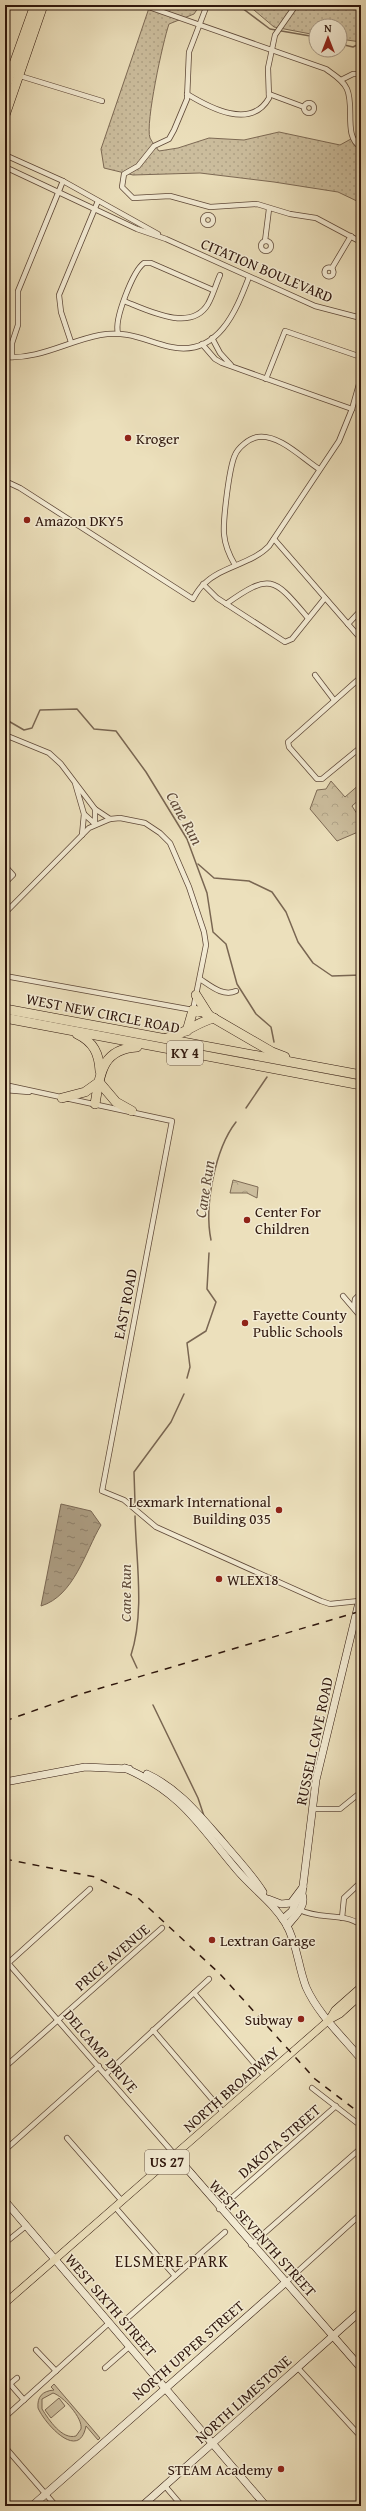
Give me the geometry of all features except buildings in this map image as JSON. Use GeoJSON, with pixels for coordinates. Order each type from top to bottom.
{"type":"FeatureCollection","features":[{"type":"Feature","properties":{"kind":"highway"},"geometry":{"type":"LineString","coordinates":[[5,115],[35,5]]}},
{"type":"Feature","properties":{"kind":"highway"},"geometry":{"type":"LineString","coordinates":[[5,89],[15,74],[43,5]]}},
{"type":"Feature","properties":{"kind":"highway"},"geometry":{"type":"LineString","coordinates":[[196,995],[211,1016]]}},
{"type":"Feature","properties":{"kind":"highway","name":"WEST NEW CIRCLE ROAD"},"geometry":{"type":"LineString","coordinates":[[5,1009],[361,1075]]}},
{"type":"Feature","properties":{"kind":"highway"},"geometry":{"type":"LineString","coordinates":[[187,1031],[193,1010],[211,1016],[272,1052],[305,1064]]}},
{"type":"Feature","properties":{"kind":"highway"},"geometry":{"type":"LineString","coordinates":[[162,1039],[187,1031],[211,1016]]}},
{"type":"Feature","properties":{"kind":"highway","name":"WEST NEW CIRCLE ROAD"},"geometry":{"type":"LineString","coordinates":[[5,1018],[147,1046],[361,1085]]}},
{"type":"Feature","properties":{"kind":"highway"},"geometry":{"type":"LineString","coordinates":[[66,1030],[84,1038],[98,1054],[100,1077],[95,1104]]}},
{"type":"Feature","properties":{"kind":"highway"},"geometry":{"type":"LineString","coordinates":[[62,1098],[85,1092],[100,1077],[111,1056],[117,1050],[126,1047],[147,1046]]}},
{"type":"Feature","properties":{"kind":"highway"},"geometry":{"type":"LineString","coordinates":[[98,1054],[111,1056]]}},
{"type":"Feature","properties":{"kind":"highway"},"geometry":{"type":"LineString","coordinates":[[100,1077],[116,1102],[132,1111]]}},
{"type":"Feature","properties":{"kind":"main road","name":"NORTH BROADWAY"},"geometry":{"type":"LineString","coordinates":[[329,2020],[335,2010],[361,1987]]}},
{"type":"Feature","properties":{"kind":"main road","name":"NORTH BROADWAY"},"geometry":{"type":"LineString","coordinates":[[5,2303],[329,2020],[340,2014],[361,1995]]}},
{"type":"Feature","properties":{"kind":"street"},"geometry":{"type":"LineString","coordinates":[[144,5],[326,69],[341,80],[351,99],[352,136],[361,147]]}},
{"type":"Feature","properties":{"kind":"street"},"geometry":{"type":"LineString","coordinates":[[207,5],[198,25],[189,52],[187,94],[185,104],[170,137],[154,146],[141,163],[124,174],[121,184],[124,191],[133,198],[170,196],[210,207],[251,203],[316,218],[361,242]]}},
{"type":"Feature","properties":{"kind":"street"},"geometry":{"type":"LineString","coordinates":[[187,94],[209,107],[235,114],[250,112],[260,108],[269,94],[268,68],[275,36],[296,5]]}},
{"type":"Feature","properties":{"kind":"street"},"geometry":{"type":"LineString","coordinates":[[15,74],[102,101]]}},
{"type":"Feature","properties":{"kind":"street"},"geometry":{"type":"LineString","coordinates":[[341,80],[353,74],[361,74]]}},
{"type":"Feature","properties":{"kind":"street"},"geometry":{"type":"LineString","coordinates":[[269,94],[304,107]]}},
{"type":"Feature","properties":{"kind":"street","name":"CITATION BOULEVARD"},"geometry":{"type":"LineString","coordinates":[[5,155],[63,181],[166,239]]}},
{"type":"Feature","properties":{"kind":"street","name":"CITATION BOULEVARD"},"geometry":{"type":"LineString","coordinates":[[5,167],[59,191],[137,229],[166,239],[315,306],[361,318]]}},
{"type":"Feature","properties":{"kind":"street"},"geometry":{"type":"LineString","coordinates":[[12,357],[12,344],[18,325],[18,291],[63,181]]}},
{"type":"Feature","properties":{"kind":"street"},"geometry":{"type":"LineString","coordinates":[[71,342],[61,312],[59,295],[98,200]]}},
{"type":"Feature","properties":{"kind":"street"},"geometry":{"type":"LineString","coordinates":[[209,215],[210,207]]}},
{"type":"Feature","properties":{"kind":"street"},"geometry":{"type":"LineString","coordinates":[[265,242],[269,208]]}},
{"type":"Feature","properties":{"kind":"street"},"geometry":{"type":"LineString","coordinates":[[332,268],[351,236]]}},
{"type":"Feature","properties":{"kind":"street"},"geometry":{"type":"LineString","coordinates":[[118,333],[117,321],[124,301],[135,274],[144,263],[152,263],[213,290]]}},
{"type":"Feature","properties":{"kind":"street"},"geometry":{"type":"LineString","coordinates":[[124,301],[169,317],[182,318],[201,312],[208,304],[220,275]]}},
{"type":"Feature","properties":{"kind":"street"},"geometry":{"type":"LineString","coordinates":[[5,357],[39,353],[71,342],[118,333],[141,337],[172,348],[202,344],[212,338],[227,325],[250,277]]}},
{"type":"Feature","properties":{"kind":"street"},"geometry":{"type":"LineString","coordinates":[[266,379],[284,331],[361,357]]}},
{"type":"Feature","properties":{"kind":"street"},"geometry":{"type":"LineString","coordinates":[[212,338],[220,353],[232,366]]}},
{"type":"Feature","properties":{"kind":"street"},"geometry":{"type":"LineString","coordinates":[[202,344],[215,359],[266,379],[352,409]]}},
{"type":"Feature","properties":{"kind":"street"},"geometry":{"type":"LineString","coordinates":[[5,481],[32,496],[193,599],[203,584],[235,565],[260,554],[274,539],[318,469],[338,441],[352,409],[361,376]]}},
{"type":"Feature","properties":{"kind":"street"},"geometry":{"type":"LineString","coordinates":[[235,565],[226,549],[224,533],[225,505],[234,456],[246,442],[257,437],[269,438],[281,443],[318,469]]}},
{"type":"Feature","properties":{"kind":"street"},"geometry":{"type":"LineString","coordinates":[[274,539],[361,640]]}},
{"type":"Feature","properties":{"kind":"street"},"geometry":{"type":"LineString","coordinates":[[226,604],[259,583],[268,582],[279,586],[308,618]]}},
{"type":"Feature","properties":{"kind":"street"},"geometry":{"type":"LineString","coordinates":[[203,584],[226,604],[286,642],[292,639],[325,598]]}},
{"type":"Feature","properties":{"kind":"street"},"geometry":{"type":"LineString","coordinates":[[348,624],[361,610]]}},
{"type":"Feature","properties":{"kind":"street"},"geometry":{"type":"LineString","coordinates":[[315,675],[334,700]]}},
{"type":"Feature","properties":{"kind":"street"},"geometry":{"type":"LineString","coordinates":[[361,677],[291,737],[288,742],[289,747],[317,779],[322,780],[361,747]]}},
{"type":"Feature","properties":{"kind":"street"},"geometry":{"type":"LineString","coordinates":[[5,735],[49,753],[62,764],[95,810],[110,819]]}},
{"type":"Feature","properties":{"kind":"street"},"geometry":{"type":"LineString","coordinates":[[75,783],[84,814],[82,835]]}},
{"type":"Feature","properties":{"kind":"street"},"geometry":{"type":"LineString","coordinates":[[95,810],[95,824]]}},
{"type":"Feature","properties":{"kind":"street"},"geometry":{"type":"LineString","coordinates":[[84,814],[95,824]]}},
{"type":"Feature","properties":{"kind":"street"},"geometry":{"type":"LineString","coordinates":[[5,913],[82,835],[95,824],[110,819],[129,818],[145,823],[160,833],[170,844],[189,887],[204,932],[206,945],[193,1010],[5,976]]}},
{"type":"Feature","properties":{"kind":"street"},"geometry":{"type":"LineString","coordinates":[[5,866],[12,875],[5,883]]}},
{"type":"Feature","properties":{"kind":"street"},"geometry":{"type":"LineString","coordinates":[[200,979],[216,991],[232,993],[236,991]]}},
{"type":"Feature","properties":{"kind":"street"},"geometry":{"type":"LineString","coordinates":[[5,1085],[36,1093],[132,1111]]}},
{"type":"Feature","properties":{"kind":"street"},"geometry":{"type":"LineString","coordinates":[[5,1090],[36,1093]]}},
{"type":"Feature","properties":{"kind":"street","name":"EAST ROAD"},"geometry":{"type":"LineString","coordinates":[[132,1111],[172,1121],[102,1491],[124,1500],[156,1527],[321,1601],[330,1604],[360,1598]]}},
{"type":"Feature","properties":{"kind":"street"},"geometry":{"type":"LineString","coordinates":[[354,1306],[355,1299],[361,1293]]}},
{"type":"Feature","properties":{"kind":"street"},"geometry":{"type":"LineString","coordinates":[[343,1296],[354,1306],[361,1317]]}},
{"type":"Feature","properties":{"kind":"street","name":"RUSSELL CAVE ROAD"},"geometry":{"type":"LineString","coordinates":[[300,1910],[304,1898],[303,1890],[313,1808],[325,1738],[358,1622],[360,1598]]}},
{"type":"Feature","properties":{"kind":"street"},"geometry":{"type":"LineString","coordinates":[[5,1782],[85,1767],[125,1768],[135,1769],[155,1778],[179,1794],[244,1865],[283,1919],[287,1926],[306,1986],[319,2009],[361,2059]]}},
{"type":"Feature","properties":{"kind":"street"},"geometry":{"type":"LineString","coordinates":[[313,1808],[340,1809],[361,1792]]}},
{"type":"Feature","properties":{"kind":"street"},"geometry":{"type":"LineString","coordinates":[[342,1918],[344,1898],[361,1882]]}},
{"type":"Feature","properties":{"kind":"street"},"geometry":{"type":"LineString","coordinates":[[7,1965],[90,1889]]}},
{"type":"Feature","properties":{"kind":"street"},"geometry":{"type":"LineString","coordinates":[[267,1898],[281,1904],[291,1903],[303,1890]]}},
{"type":"Feature","properties":{"kind":"street","name":"RUSSELL CAVE ROAD"},"geometry":{"type":"LineString","coordinates":[[283,1919],[292,1911],[303,1890]]}},
{"type":"Feature","properties":{"kind":"street"},"geometry":{"type":"LineString","coordinates":[[287,1926],[300,1910],[309,1915],[342,1918],[361,1925]]}},
{"type":"Feature","properties":{"kind":"street","name":"PRICE AVENUE"},"geometry":{"type":"LineString","coordinates":[[5,2067],[162,1928]]}},
{"type":"Feature","properties":{"kind":"street","name":"DELCAMP DRIVE"},"geometry":{"type":"LineString","coordinates":[[7,1965],[100,2066],[175,2155]]}},
{"type":"Feature","properties":{"kind":"street"},"geometry":{"type":"LineString","coordinates":[[106,2074],[209,1980]]}},
{"type":"Feature","properties":{"kind":"street"},"geometry":{"type":"LineString","coordinates":[[194,1993],[265,2076]]}},
{"type":"Feature","properties":{"kind":"street"},"geometry":{"type":"LineString","coordinates":[[153,2030],[224,2112]]}},
{"type":"Feature","properties":{"kind":"street"},"geometry":{"type":"LineString","coordinates":[[5,2150],[100,2066]]}},
{"type":"Feature","properties":{"kind":"street"},"geometry":{"type":"LineString","coordinates":[[312,2088],[361,2126]]}},
{"type":"Feature","properties":{"kind":"street","name":"DAKOTA STREET"},"geometry":{"type":"LineString","coordinates":[[219,2209],[336,2106]]}},
{"type":"Feature","properties":{"kind":"street"},"geometry":{"type":"LineString","coordinates":[[67,2138],[122,2201]]}},
{"type":"Feature","properties":{"kind":"street"},"geometry":{"type":"LineString","coordinates":[[252,2245],[361,2148]]}},
{"type":"Feature","properties":{"kind":"street","name":"WEST SEVENTH STREET"},"geometry":{"type":"LineString","coordinates":[[175,2155],[219,2209],[361,2368]]}},
{"type":"Feature","properties":{"kind":"street","name":"WEST SIXTH STREET"},"geometry":{"type":"LineString","coordinates":[[5,2201],[266,2506]]}},
{"type":"Feature","properties":{"kind":"street"},"geometry":{"type":"LineString","coordinates":[[115,2207],[175,2276]]}},
{"type":"Feature","properties":{"kind":"street","name":"NORTH UPPER STREET"},"geometry":{"type":"LineString","coordinates":[[32,2506],[361,2214]]}},
{"type":"Feature","properties":{"kind":"street"},"geometry":{"type":"LineString","coordinates":[[5,2244],[26,2226]]}},
{"type":"Feature","properties":{"kind":"street"},"geometry":{"type":"LineString","coordinates":[[123,2322],[225,2232]]}},
{"type":"Feature","properties":{"kind":"street","name":"NORTH LIMESTONE"},"geometry":{"type":"LineString","coordinates":[[142,2506],[361,2311]]}},
{"type":"Feature","properties":{"kind":"street"},"geometry":{"type":"LineString","coordinates":[[5,2417],[109,2323]]}},
{"type":"Feature","properties":{"kind":"street"},"geometry":{"type":"LineString","coordinates":[[104,2368],[129,2346]]}},
{"type":"Feature","properties":{"kind":"street"},"geometry":{"type":"LineString","coordinates":[[36,2350],[56,2371]]}},
{"type":"Feature","properties":{"kind":"street"},"geometry":{"type":"LineString","coordinates":[[298,2368],[361,2437]]}},
{"type":"Feature","properties":{"kind":"street"},"geometry":{"type":"LineString","coordinates":[[5,2388],[17,2378]]}},
{"type":"Feature","properties":{"kind":"street"},"geometry":{"type":"LineString","coordinates":[[10,2384],[24,2400]]}},
{"type":"Feature","properties":{"kind":"street"},"geometry":{"type":"LineString","coordinates":[[5,2447],[56,2506]]}},
{"type":"Feature","properties":{"kind":"street"},"geometry":{"type":"LineString","coordinates":[[165,2486],[182,2506]]}},
{"type":"Feature","properties":{"kind":"green space"},"geometry":{"type":"Polygon","coordinates":[[[150,5],[200,5],[194,14],[169,24],[166,33],[155,82],[149,130],[150,138],[159,151],[178,148],[209,138],[244,140],[279,132],[340,145],[360,134],[358,115],[361,113],[361,203],[338,192],[274,182],[200,173],[133,175],[104,168],[101,149],[150,5]]]}},
{"type":"Feature","properties":{"kind":"green space"},"geometry":{"type":"Polygon","coordinates":[[[248,5],[361,5],[361,42],[348,40],[348,18],[308,18],[308,33],[274,27],[248,5]]]}},
{"type":"Feature","properties":{"kind":"green space"},"geometry":{"type":"Polygon","coordinates":[[[331,781],[345,797],[361,783],[361,798],[352,806],[361,820],[358,832],[337,841],[310,809],[317,790],[326,789],[331,781]]]}},
{"type":"Feature","properties":{"kind":"green space"},"geometry":{"type":"Polygon","coordinates":[[[233,1180],[258,1187],[257,1198],[247,1193],[230,1193],[233,1180]]]}},
{"type":"Feature","properties":{"kind":"green space"},"geometry":{"type":"Polygon","coordinates":[[[54,2384],[100,2438],[98,2440],[86,2426],[82,2436],[77,2441],[70,2440],[62,2436],[47,2423],[38,2408],[38,2401],[43,2393],[54,2390],[51,2387],[54,2384]],[[53,2393],[42,2399],[42,2409],[56,2428],[61,2432],[66,2435],[76,2436],[81,2429],[79,2419],[72,2408],[53,2393]]]}},
{"type":"Feature","properties":{"kind":"green space"},"geometry":{"type":"Polygon","coordinates":[[[59,2398],[65,2406],[51,2418],[45,2410],[59,2398]]]}},
{"type":"Feature","properties":{"kind":"water"},"geometry":{"type":"Polygon","coordinates":[[[61,1504],[91,1511],[101,1525],[84,1560],[70,1583],[62,1593],[52,1601],[41,1606],[61,1504]]]}},
{"type":"Feature","properties":{"kind":"waterway"},"geometry":{"type":"LineString","coordinates":[[238,5],[270,29],[308,36]]}},
{"type":"Feature","properties":{"kind":"waterway"},"geometry":{"type":"LineString","coordinates":[[348,46],[353,47],[361,43]]}},
{"type":"Feature","properties":{"kind":"waterway","name":"Cane Run"},"geometry":{"type":"LineString","coordinates":[[5,719],[24,730],[32,728],[40,710],[77,709],[94,729],[116,731],[146,772],[187,839],[207,893],[213,932],[226,944],[237,984],[256,1014],[271,1027],[274,1042]]}},
{"type":"Feature","properties":{"kind":"waterway"},"geometry":{"type":"LineString","coordinates":[[198,864],[214,878],[249,881],[272,892],[286,912],[298,942],[313,963],[332,976],[361,975]]}},
{"type":"Feature","properties":{"kind":"waterway","name":"Cane Run"},"geometry":{"type":"LineString","coordinates":[[246,1108],[267,1077]]}},
{"type":"Feature","properties":{"kind":"waterway","name":"Cane Run"},"geometry":{"type":"LineString","coordinates":[[211,1240],[209,1211],[213,1178],[222,1147],[236,1122]]}},
{"type":"Feature","properties":{"kind":"waterway","name":"Cane Run"},"geometry":{"type":"LineString","coordinates":[[187,1378],[190,1367],[187,1343],[206,1331],[216,1302],[207,1289],[209,1253]]}},
{"type":"Feature","properties":{"kind":"waterway","name":"Cane Run"},"geometry":{"type":"LineString","coordinates":[[135,1503],[134,1472],[171,1422],[184,1394]]}},
{"type":"Feature","properties":{"kind":"waterway","name":"Cane Run"},"geometry":{"type":"LineString","coordinates":[[135,1516],[139,1604],[138,1621],[131,1655],[137,1668]]}},
{"type":"Feature","properties":{"kind":"waterway","name":"Cane Run"},"geometry":{"type":"LineString","coordinates":[[153,1705],[198,1798],[204,1816]]}},
{"type":"Feature","properties":{"kind":"railway"},"geometry":{"type":"LineString","coordinates":[[5,1721],[81,1694],[361,1611]]}},
{"type":"Feature","properties":{"kind":"railway"},"geometry":{"type":"LineString","coordinates":[[5,1859],[95,1877],[138,1898],[220,1974],[315,2079],[361,2114]]}},
{"type":"Feature","properties":{"kind":"place","name":"Kroger"},"geometry":{"type":"Point","coordinates":[128,438]}},
{"type":"Feature","properties":{"kind":"place","name":"Amazon DKY5"},"geometry":{"type":"Point","coordinates":[27,520]}},
{"type":"Feature","properties":{"kind":"place","name":"Center For Children"},"geometry":{"type":"Point","coordinates":[247,1220]}},
{"type":"Feature","properties":{"kind":"place","name":"Fayette County Public Schools"},"geometry":{"type":"Point","coordinates":[245,1323]}},
{"type":"Feature","properties":{"kind":"place","name":"Lexmark International Building 035"},"geometry":{"type":"Point","coordinates":[279,1510]}},
{"type":"Feature","properties":{"kind":"place","name":"WLEX18"},"geometry":{"type":"Point","coordinates":[219,1579]}},
{"type":"Feature","properties":{"kind":"place","name":"Lextran Garage"},"geometry":{"type":"Point","coordinates":[212,1940]}},
{"type":"Feature","properties":{"kind":"place","name":"Subway"},"geometry":{"type":"Point","coordinates":[301,2019]}},
{"type":"Feature","properties":{"kind":"place","name":"STEAM Academy"},"geometry":{"type":"Point","coordinates":[281,2469]}},
{"type":"Feature","properties":{"kind":"district","name":"ELSMERE PARK"},"geometry":{"type":"Point","coordinates":[172,2261]}}]}
